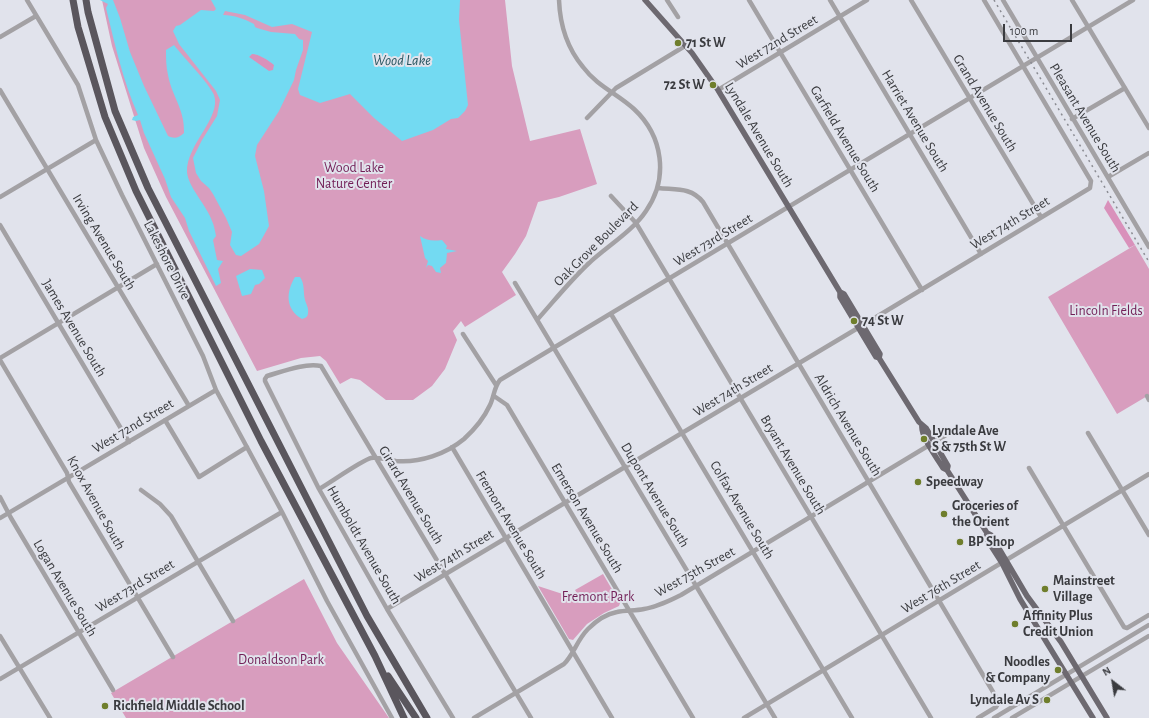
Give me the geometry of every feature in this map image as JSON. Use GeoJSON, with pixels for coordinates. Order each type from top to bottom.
{"type":"FeatureCollection","features":[{"type":"Feature","properties":{"kind":"highway"},"geometry":{"type":"LineString","coordinates":[[73,0],[78,27],[105,117],[136,190],[261,441],[374,656],[404,718]]}},
{"type":"Feature","properties":{"kind":"highway"},"geometry":{"type":"LineString","coordinates":[[86,0],[115,111],[148,188],[367,616],[426,718]]}},
{"type":"Feature","properties":{"kind":"highway"},"geometry":{"type":"LineString","coordinates":[[374,656],[416,718]]}},
{"type":"Feature","properties":{"kind":"main road","name":"Lyndale Avenue South"},"geometry":{"type":"LineString","coordinates":[[645,0],[685,46],[718,90],[840,292],[844,294],[876,357],[879,358],[922,425],[921,430],[948,466],[947,470],[987,533],[986,538],[1055,633],[1107,718]]}},
{"type":"Feature","properties":{"kind":"main road","name":"Lyndale Avenue South"},"geometry":{"type":"LineString","coordinates":[[1004,561],[1020,599],[1093,718]]}},
{"type":"Feature","properties":{"kind":"street"},"geometry":{"type":"LineString","coordinates":[[0,197],[96,140],[78,85],[26,0]]}},
{"type":"Feature","properties":{"kind":"street","name":"Oak Grove Boulevard"},"geometry":{"type":"LineString","coordinates":[[537,320],[589,263],[636,223],[649,206],[658,188],[661,163],[655,139],[638,113],[593,79],[574,55],[567,42],[563,28],[559,0]]}},
{"type":"Feature","properties":{"kind":"street"},"geometry":{"type":"LineString","coordinates":[[668,0],[678,17]]}},
{"type":"Feature","properties":{"kind":"street","name":"Garfield Avenue South"},"geometry":{"type":"LineString","coordinates":[[749,0],[922,290]]}},
{"type":"Feature","properties":{"kind":"street","name":"Harriet Avenue South"},"geometry":{"type":"LineString","coordinates":[[830,0],[981,254]]}},
{"type":"Feature","properties":{"kind":"street","name":"West 72nd Street"},"geometry":{"type":"LineString","coordinates":[[718,90],[867,0]]}},
{"type":"Feature","properties":{"kind":"street","name":"Grand Avenue South"},"geometry":{"type":"LineString","coordinates":[[911,0],[1041,217]]}},
{"type":"Feature","properties":{"kind":"street","name":"Pleasant Avenue South"},"geometry":{"type":"LineString","coordinates":[[984,0],[1091,181],[1089,189]]}},
{"type":"Feature","properties":{"kind":"street","name":"Pleasant Avenue South"},"geometry":{"type":"LineString","coordinates":[[1003,0],[1036,59],[1149,247]]}},
{"type":"Feature","properties":{"kind":"street"},"geometry":{"type":"LineString","coordinates":[[1072,0],[1149,128]]}},
{"type":"Feature","properties":{"kind":"street","name":"West 73rd Street"},"geometry":{"type":"LineString","coordinates":[[496,385],[500,380],[1134,0]]}},
{"type":"Feature","properties":{"kind":"street"},"geometry":{"type":"LineString","coordinates":[[0,37],[36,16]]}},
{"type":"Feature","properties":{"kind":"street"},"geometry":{"type":"LineString","coordinates":[[587,118],[616,88],[685,46]]}},
{"type":"Feature","properties":{"kind":"street"},"geometry":{"type":"LineString","coordinates":[[1072,119],[1125,88]]}},
{"type":"Feature","properties":{"kind":"street","name":"Irving Avenue South"},"geometry":{"type":"LineString","coordinates":[[0,90],[189,406]]}},
{"type":"Feature","properties":{"kind":"street","name":"Lakeshore Drive"},"geometry":{"type":"LineString","coordinates":[[96,140],[203,356],[216,390]]}},
{"type":"Feature","properties":{"kind":"street"},"geometry":{"type":"LineString","coordinates":[[1108,177],[1149,153]]}},
{"type":"Feature","properties":{"kind":"street","name":"Aldrich Avenue South"},"geometry":{"type":"LineString","coordinates":[[658,188],[689,191],[703,202],[1000,702],[996,707],[978,718]]}},
{"type":"Feature","properties":{"kind":"street","name":"West 74th Street"},"geometry":{"type":"LineString","coordinates":[[387,609],[861,327],[1089,189]]}},
{"type":"Feature","properties":{"kind":"street","name":"Bryant Avenue South"},"geometry":{"type":"LineString","coordinates":[[611,196],[636,223],[931,718]]}},
{"type":"Feature","properties":{"kind":"street","name":"James Avenue South"},"geometry":{"type":"LineString","coordinates":[[0,225],[129,442]]}},
{"type":"Feature","properties":{"kind":"street"},"geometry":{"type":"LineString","coordinates":[[0,359],[157,264]]}},
{"type":"Feature","properties":{"kind":"street","name":"Dupont Avenue South"},"geometry":{"type":"LineString","coordinates":[[515,283],[775,718]]}},
{"type":"Feature","properties":{"kind":"street","name":"Colfax Avenue South"},"geometry":{"type":"LineString","coordinates":[[612,314],[852,718]]}},
{"type":"Feature","properties":{"kind":"street"},"geometry":{"type":"LineString","coordinates":[[319,489],[370,458],[411,461],[439,454],[452,447],[474,429],[494,396],[496,385],[463,334]]}},
{"type":"Feature","properties":{"kind":"street","name":"Knox Avenue South"},"geometry":{"type":"LineString","coordinates":[[0,359],[67,473],[69,482],[173,657]]}},
{"type":"Feature","properties":{"kind":"street","name":"Girard Avenue South"},"geometry":{"type":"LineString","coordinates":[[265,379],[267,376],[305,366],[321,366],[531,718]]}},
{"type":"Feature","properties":{"kind":"street","name":"Humboldt Avenue South"},"geometry":{"type":"LineString","coordinates":[[265,379],[319,489],[387,609],[453,718]]}},
{"type":"Feature","properties":{"kind":"street"},"geometry":{"type":"LineString","coordinates":[[216,390],[282,512],[327,601],[392,718]]}},
{"type":"Feature","properties":{"kind":"street","name":"West 72nd Street"},"geometry":{"type":"LineString","coordinates":[[0,518],[216,390]]}},
{"type":"Feature","properties":{"kind":"street","name":"Emerson Avenue South"},"geometry":{"type":"LineString","coordinates":[[494,396],[506,405],[566,503],[693,718]]}},
{"type":"Feature","properties":{"kind":"street"},"geometry":{"type":"LineString","coordinates":[[166,420],[199,476],[247,447]]}},
{"type":"Feature","properties":{"kind":"street"},"geometry":{"type":"LineString","coordinates":[[1088,432],[1149,535]]}},
{"type":"Feature","properties":{"kind":"street","name":"West 75th Street"},"geometry":{"type":"LineString","coordinates":[[474,718],[564,664],[581,637],[597,622],[616,612],[643,610],[669,601],[946,435]]}},
{"type":"Feature","properties":{"kind":"street","name":"Fremont Avenue South"},"geometry":{"type":"LineString","coordinates":[[452,447],[612,718]]}},
{"type":"Feature","properties":{"kind":"street"},"geometry":{"type":"LineString","coordinates":[[1029,468],[1124,628],[1127,628],[1149,615]]}},
{"type":"Feature","properties":{"kind":"street","name":"West 76th Street"},"geometry":{"type":"LineString","coordinates":[[744,718],[1149,474]]}},
{"type":"Feature","properties":{"kind":"street"},"geometry":{"type":"LineString","coordinates":[[142,490],[160,504],[165,510],[233,621]]}},
{"type":"Feature","properties":{"kind":"street","name":"Logan Avenue South"},"geometry":{"type":"LineString","coordinates":[[0,497],[113,690]]}},
{"type":"Feature","properties":{"kind":"street","name":"West 73rd Street"},"geometry":{"type":"LineString","coordinates":[[0,679],[282,512]]}},
{"type":"Feature","properties":{"kind":"street"},"geometry":{"type":"LineString","coordinates":[[994,718],[1149,626]]}},
{"type":"Feature","properties":{"kind":"street"},"geometry":{"type":"LineString","coordinates":[[0,636],[50,718]]}},
{"type":"Feature","properties":{"kind":"street"},"geometry":{"type":"LineString","coordinates":[[1012,718],[1149,636]]}},
{"type":"Feature","properties":{"kind":"green space","name":"Wood Lake Nature Center"},"geometry":{"type":"Polygon","coordinates":[[[102,0],[505,0],[512,66],[530,141],[580,129],[597,184],[559,197],[538,202],[526,236],[502,272],[516,295],[465,327],[461,321],[453,331],[457,340],[445,369],[432,386],[413,400],[386,400],[360,380],[351,378],[340,384],[326,361],[320,356],[301,358],[257,371],[166,197],[144,148],[112,46],[102,0]]]}},
{"type":"Feature","properties":{"kind":"green space","name":"Lincoln Fields"},"geometry":{"type":"Polygon","coordinates":[[[1135,245],[1149,269],[1149,395],[1117,414],[1048,297],[1135,245]]]}},
{"type":"Feature","properties":{"kind":"green space","name":"Fremont Park"},"geometry":{"type":"Polygon","coordinates":[[[603,574],[620,603],[619,606],[604,613],[587,624],[573,640],[569,639],[538,586],[581,600],[575,590],[603,574]]]}},
{"type":"Feature","properties":{"kind":"green space","name":"Donaldson Park"},"geometry":{"type":"Polygon","coordinates":[[[304,579],[337,643],[389,718],[126,718],[111,693],[304,579]]]}},
{"type":"Feature","properties":{"kind":"shaded area"},"geometry":{"type":"Polygon","coordinates":[[[252,54],[260,56],[272,63],[274,65],[273,70],[269,71],[249,57],[252,54]]]}},
{"type":"Feature","properties":{"kind":"shaded area"},"geometry":{"type":"Polygon","coordinates":[[[1108,200],[1135,245],[1129,248],[1104,208],[1108,200]]]}},
{"type":"Feature","properties":{"kind":"water"},"geometry":{"type":"Polygon","coordinates":[[[100,0],[113,0],[130,52],[144,86],[168,136],[176,138],[180,136],[184,133],[184,125],[167,72],[166,50],[174,45],[202,77],[214,95],[215,104],[213,113],[192,152],[188,162],[187,172],[188,178],[194,190],[210,215],[216,236],[213,240],[217,260],[223,261],[218,269],[221,283],[216,286],[189,231],[185,218],[171,197],[140,120],[132,120],[133,117],[138,115],[120,63],[106,8],[108,4],[100,0]]]}},
{"type":"Feature","properties":{"kind":"water","name":"Wood Lake"},"geometry":{"type":"Polygon","coordinates":[[[211,0],[460,0],[459,20],[468,105],[465,111],[458,118],[451,119],[433,130],[402,141],[374,118],[350,94],[320,103],[300,95],[298,89],[312,32],[292,24],[272,27],[245,15],[225,11],[223,15],[243,19],[254,24],[257,28],[271,32],[295,34],[299,39],[303,40],[303,50],[294,80],[279,111],[257,145],[255,156],[264,191],[269,226],[259,244],[241,256],[236,255],[230,245],[232,232],[226,218],[209,188],[201,181],[196,173],[193,158],[217,116],[220,100],[216,91],[179,44],[173,31],[176,26],[180,25],[201,10],[214,11],[216,9],[211,0]],[[252,54],[249,57],[269,71],[273,70],[274,65],[269,61],[258,55],[252,54]]]}},
{"type":"Feature","properties":{"kind":"water"},"geometry":{"type":"Polygon","coordinates":[[[420,236],[430,240],[442,240],[447,246],[446,249],[457,251],[447,253],[446,263],[440,268],[441,273],[436,272],[432,266],[428,265],[426,268],[428,261],[425,258],[420,236]]]}},
{"type":"Feature","properties":{"kind":"water"},"geometry":{"type":"Polygon","coordinates":[[[250,269],[262,270],[265,278],[259,284],[255,285],[251,294],[242,296],[236,276],[250,269]]]}},
{"type":"Feature","properties":{"kind":"water"},"geometry":{"type":"Polygon","coordinates":[[[295,277],[300,277],[302,280],[308,309],[307,315],[302,319],[292,310],[289,300],[290,288],[295,277]]]}},
{"type":"Feature","properties":{"kind":"railway"},"geometry":{"type":"LineString","coordinates":[[994,0],[1149,262]]}},
{"type":"Feature","properties":{"kind":"place","name":"71 St W"},"geometry":{"type":"Point","coordinates":[678,43]}},
{"type":"Feature","properties":{"kind":"place","name":"72 St W"},"geometry":{"type":"Point","coordinates":[713,85]}},
{"type":"Feature","properties":{"kind":"place","name":"74 St W"},"geometry":{"type":"Point","coordinates":[854,321]}},
{"type":"Feature","properties":{"kind":"place","name":"Lyndale Ave S & 75th St W"},"geometry":{"type":"Point","coordinates":[924,439]}},
{"type":"Feature","properties":{"kind":"place","name":"Speedway"},"geometry":{"type":"Point","coordinates":[918,482]}},
{"type":"Feature","properties":{"kind":"place","name":"Groceries of the Orient"},"geometry":{"type":"Point","coordinates":[944,514]}},
{"type":"Feature","properties":{"kind":"place","name":"BP Shop"},"geometry":{"type":"Point","coordinates":[960,542]}},
{"type":"Feature","properties":{"kind":"place","name":"Mainstreet Village"},"geometry":{"type":"Point","coordinates":[1045,589]}},
{"type":"Feature","properties":{"kind":"place","name":"Affinity Plus Credit Union"},"geometry":{"type":"Point","coordinates":[1015,624]}},
{"type":"Feature","properties":{"kind":"place","name":"Noodles & Company"},"geometry":{"type":"Point","coordinates":[1058,670]}},
{"type":"Feature","properties":{"kind":"place","name":"Lyndale Av S"},"geometry":{"type":"Point","coordinates":[1047,700]}},
{"type":"Feature","properties":{"kind":"place","name":"Richfield Middle School"},"geometry":{"type":"Point","coordinates":[105,706]}}]}
